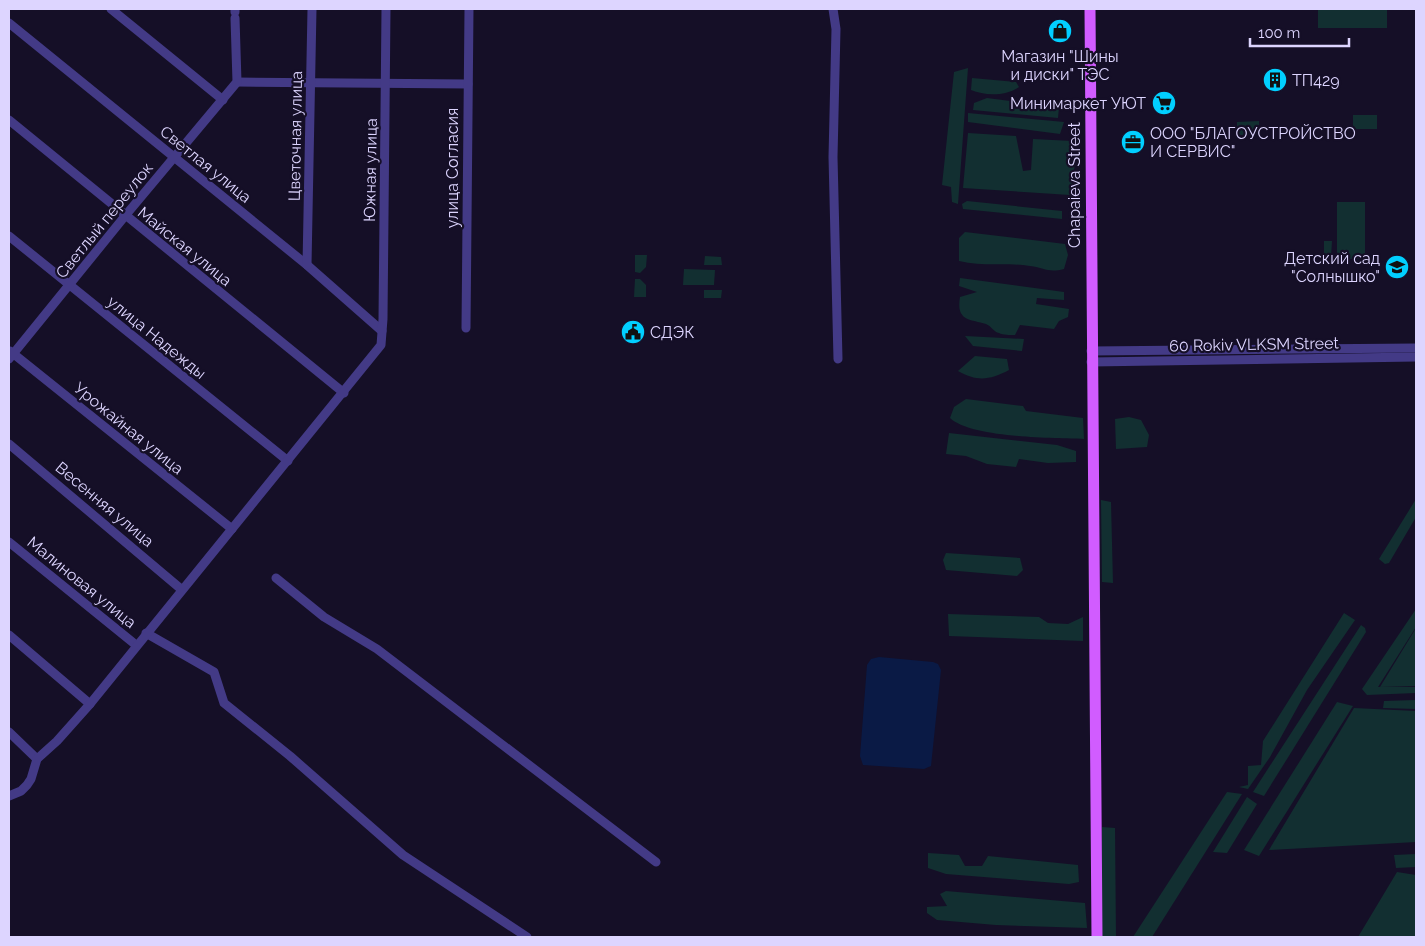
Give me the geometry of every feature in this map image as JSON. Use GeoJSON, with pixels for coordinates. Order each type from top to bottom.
{"type":"FeatureCollection","features":[{"type":"Feature","properties":{"kind":"main road","name":"Chapaieva Street"},"geometry":{"type":"LineString","coordinates":[[1090,9],[1096,937]]}},
{"type":"Feature","properties":{"kind":"street"},"geometry":{"type":"LineString","coordinates":[[111,9],[223,100]]}},
{"type":"Feature","properties":{"kind":"street","name":"Цветочная улица"},"geometry":{"type":"LineString","coordinates":[[307,265],[312,9]]}},
{"type":"Feature","properties":{"kind":"street","name":"Южная улица"},"geometry":{"type":"LineString","coordinates":[[37,759],[57,742],[90,704],[181,589],[344,393],[381,345],[386,9]]}},
{"type":"Feature","properties":{"kind":"street","name":"улица Согласия"},"geometry":{"type":"LineString","coordinates":[[466,328],[469,9]]}},
{"type":"Feature","properties":{"kind":"street"},"geometry":{"type":"LineString","coordinates":[[833,9],[836,28],[833,157],[838,359]]}},
{"type":"Feature","properties":{"kind":"street"},"geometry":{"type":"LineString","coordinates":[[235,13],[237,82],[468,84]]}},
{"type":"Feature","properties":{"kind":"street","name":"Светлая улица"},"geometry":{"type":"LineString","coordinates":[[9,23],[307,265],[382,331]]}},
{"type":"Feature","properties":{"kind":"street","name":"Светлый переулок"},"geometry":{"type":"LineString","coordinates":[[10,354],[69,286],[124,216],[175,159],[237,82]]}},
{"type":"Feature","properties":{"kind":"street","name":"Майская улица"},"geometry":{"type":"LineString","coordinates":[[9,120],[124,216],[344,393]]}},
{"type":"Feature","properties":{"kind":"street","name":"улица Надежды"},"geometry":{"type":"LineString","coordinates":[[9,236],[288,461]]}},
{"type":"Feature","properties":{"kind":"street","name":"60 Rokiv VLKSM Street"},"geometry":{"type":"LineString","coordinates":[[1091,356],[1416,348]]}},
{"type":"Feature","properties":{"kind":"street","name":"Урожайная улица"},"geometry":{"type":"LineString","coordinates":[[10,354],[232,529]]}},
{"type":"Feature","properties":{"kind":"street","name":"60 Rokiv VLKSM Street"},"geometry":{"type":"LineString","coordinates":[[1091,356],[1416,357]]}},
{"type":"Feature","properties":{"kind":"street","name":"Весенняя улица"},"geometry":{"type":"LineString","coordinates":[[9,444],[181,589]]}},
{"type":"Feature","properties":{"kind":"street","name":"Малиновая улица"},"geometry":{"type":"LineString","coordinates":[[9,542],[136,645]]}},
{"type":"Feature","properties":{"kind":"street"},"geometry":{"type":"LineString","coordinates":[[276,578],[324,617],[377,649],[656,862]]}},
{"type":"Feature","properties":{"kind":"street"},"geometry":{"type":"LineString","coordinates":[[146,633],[214,672],[224,703],[290,756],[403,854],[527,937]]}},
{"type":"Feature","properties":{"kind":"street"},"geometry":{"type":"LineString","coordinates":[[9,635],[90,704]]}},
{"type":"Feature","properties":{"kind":"street"},"geometry":{"type":"LineString","coordinates":[[9,732],[37,759],[31,779],[27,785],[21,792],[9,796]]}},
{"type":"Feature","properties":{"kind":"green space"},"geometry":{"type":"Polygon","coordinates":[[[1318,9],[1387,9],[1387,28],[1318,28],[1318,9]]]}},
{"type":"Feature","properties":{"kind":"green space"},"geometry":{"type":"Polygon","coordinates":[[[968,68],[958,204],[952,202],[951,187],[942,185],[954,72],[968,68]]]}},
{"type":"Feature","properties":{"kind":"green space"},"geometry":{"type":"Polygon","coordinates":[[[972,78],[1016,82],[1019,87],[1002,93],[983,93],[971,90],[972,78]]]}},
{"type":"Feature","properties":{"kind":"green space"},"geometry":{"type":"Polygon","coordinates":[[[987,98],[1059,107],[1058,118],[973,110],[974,103],[987,98]]]}},
{"type":"Feature","properties":{"kind":"green space"},"geometry":{"type":"Polygon","coordinates":[[[968,113],[1064,122],[1060,134],[968,122],[968,113]]]}},
{"type":"Feature","properties":{"kind":"green space"},"geometry":{"type":"Polygon","coordinates":[[[1353,115],[1377,115],[1377,129],[1353,129],[1353,115]]]}},
{"type":"Feature","properties":{"kind":"green space"},"geometry":{"type":"Polygon","coordinates":[[[1259,121],[1259,135],[1237,135],[1237,122],[1259,121]]]}},
{"type":"Feature","properties":{"kind":"green space"},"geometry":{"type":"Polygon","coordinates":[[[968,133],[1016,136],[1023,171],[1031,170],[1033,139],[1072,141],[1075,164],[1070,195],[963,188],[968,133]]]}},
{"type":"Feature","properties":{"kind":"green space"},"geometry":{"type":"Polygon","coordinates":[[[967,201],[1062,211],[1062,219],[963,209],[962,204],[967,201]]]}},
{"type":"Feature","properties":{"kind":"green space"},"geometry":{"type":"Polygon","coordinates":[[[1337,202],[1365,202],[1365,259],[1337,259],[1337,202]]]}},
{"type":"Feature","properties":{"kind":"green space"},"geometry":{"type":"Polygon","coordinates":[[[965,232],[1065,244],[1068,255],[1064,269],[1050,270],[1021,265],[977,264],[959,261],[959,238],[965,232]]]}},
{"type":"Feature","properties":{"kind":"green space"},"geometry":{"type":"Polygon","coordinates":[[[1324,241],[1332,241],[1331,258],[1324,258],[1324,241]]]}},
{"type":"Feature","properties":{"kind":"green space"},"geometry":{"type":"Polygon","coordinates":[[[635,255],[647,255],[646,267],[640,273],[635,272],[635,255]]]}},
{"type":"Feature","properties":{"kind":"green space"},"geometry":{"type":"Polygon","coordinates":[[[705,256],[721,257],[722,265],[704,265],[705,256]]]}},
{"type":"Feature","properties":{"kind":"green space"},"geometry":{"type":"Polygon","coordinates":[[[684,269],[715,270],[714,285],[683,285],[684,269]]]}},
{"type":"Feature","properties":{"kind":"green space"},"geometry":{"type":"Polygon","coordinates":[[[960,278],[1064,292],[1064,300],[1037,298],[1036,304],[1069,309],[1068,317],[1059,321],[1054,329],[1020,325],[1015,335],[1001,334],[986,324],[969,320],[962,315],[959,305],[960,297],[977,292],[959,286],[960,278]]]}},
{"type":"Feature","properties":{"kind":"green space"},"geometry":{"type":"Polygon","coordinates":[[[635,279],[640,279],[646,285],[646,297],[634,297],[635,279]]]}},
{"type":"Feature","properties":{"kind":"green space"},"geometry":{"type":"Polygon","coordinates":[[[704,290],[722,290],[721,298],[704,298],[704,290]]]}},
{"type":"Feature","properties":{"kind":"green space"},"geometry":{"type":"Polygon","coordinates":[[[965,336],[1024,339],[1022,351],[973,346],[965,336]]]}},
{"type":"Feature","properties":{"kind":"green space"},"geometry":{"type":"Polygon","coordinates":[[[975,356],[1007,359],[1009,370],[990,378],[971,377],[958,371],[975,356]]]}},
{"type":"Feature","properties":{"kind":"green space"},"geometry":{"type":"Polygon","coordinates":[[[966,399],[1023,406],[1026,411],[1083,418],[1084,439],[1014,436],[976,430],[961,425],[950,418],[954,407],[966,399]]]}},
{"type":"Feature","properties":{"kind":"green space"},"geometry":{"type":"Polygon","coordinates":[[[1129,417],[1141,420],[1149,435],[1147,447],[1116,449],[1115,419],[1129,417]]]}},
{"type":"Feature","properties":{"kind":"green space"},"geometry":{"type":"Polygon","coordinates":[[[949,433],[1057,445],[1076,451],[1076,462],[1048,463],[1019,459],[1016,467],[987,464],[966,456],[946,454],[949,433]]]}},
{"type":"Feature","properties":{"kind":"green space"},"geometry":{"type":"Polygon","coordinates":[[[1416,499],[1416,517],[1389,563],[1385,564],[1379,559],[1416,499]]]}},
{"type":"Feature","properties":{"kind":"green space"},"geometry":{"type":"Polygon","coordinates":[[[1101,500],[1111,502],[1113,583],[1102,582],[1101,500]]]}},
{"type":"Feature","properties":{"kind":"green space"},"geometry":{"type":"Polygon","coordinates":[[[946,553],[1020,558],[1023,570],[1017,576],[946,570],[943,560],[946,553]]]}},
{"type":"Feature","properties":{"kind":"green space"},"geometry":{"type":"Polygon","coordinates":[[[1416,609],[1416,627],[1378,687],[1416,687],[1416,693],[1367,695],[1362,689],[1416,609]]]}},
{"type":"Feature","properties":{"kind":"green space"},"geometry":{"type":"Polygon","coordinates":[[[1344,613],[1355,620],[1307,690],[1270,757],[1248,789],[1239,787],[1248,785],[1248,766],[1261,765],[1263,741],[1344,613]]]}},
{"type":"Feature","properties":{"kind":"green space"},"geometry":{"type":"Polygon","coordinates":[[[948,614],[1039,617],[1048,623],[1068,624],[1083,617],[1083,641],[949,636],[948,614]]]}},
{"type":"Feature","properties":{"kind":"green space"},"geometry":{"type":"Polygon","coordinates":[[[1361,625],[1365,628],[1366,632],[1264,796],[1253,792],[1361,625]]]}},
{"type":"Feature","properties":{"kind":"green space"},"geometry":{"type":"Polygon","coordinates":[[[1416,628],[1416,686],[1380,687],[1416,628]]]}},
{"type":"Feature","properties":{"kind":"green space"},"geometry":{"type":"Polygon","coordinates":[[[1416,700],[1416,709],[1383,708],[1384,701],[1416,700]]]}},
{"type":"Feature","properties":{"kind":"green space"},"geometry":{"type":"Polygon","coordinates":[[[1337,702],[1353,706],[1259,856],[1244,850],[1337,702]]]}},
{"type":"Feature","properties":{"kind":"green space"},"geometry":{"type":"Polygon","coordinates":[[[1354,708],[1416,711],[1416,842],[1269,850],[1354,708]]]}},
{"type":"Feature","properties":{"kind":"green space"},"geometry":{"type":"Polygon","coordinates":[[[1227,792],[1242,794],[1152,937],[1133,937],[1227,792]]]}},
{"type":"Feature","properties":{"kind":"green space"},"geometry":{"type":"Polygon","coordinates":[[[1247,797],[1257,804],[1227,853],[1213,852],[1247,797]]]}},
{"type":"Feature","properties":{"kind":"green space"},"geometry":{"type":"Polygon","coordinates":[[[1102,827],[1115,828],[1116,937],[1101,937],[1102,827]]]}},
{"type":"Feature","properties":{"kind":"green space"},"geometry":{"type":"Polygon","coordinates":[[[928,853],[959,855],[965,866],[982,866],[988,856],[1078,865],[1079,882],[1069,884],[946,874],[928,868],[928,853]]]}},
{"type":"Feature","properties":{"kind":"green space"},"geometry":{"type":"Polygon","coordinates":[[[1416,854],[1416,867],[1396,868],[1394,855],[1416,854]]]}},
{"type":"Feature","properties":{"kind":"green space"},"geometry":{"type":"Polygon","coordinates":[[[1397,872],[1416,875],[1416,937],[1358,937],[1397,872]]]}},
{"type":"Feature","properties":{"kind":"green space"},"geometry":{"type":"Polygon","coordinates":[[[946,891],[1085,903],[1087,928],[996,925],[937,920],[927,913],[927,907],[947,906],[940,894],[946,891]]]}},
{"type":"Feature","properties":{"kind":"water"},"geometry":{"type":"Polygon","coordinates":[[[879,657],[933,662],[938,664],[941,670],[931,766],[924,769],[863,765],[860,756],[867,665],[871,659],[879,657]]]}},
{"type":"Feature","properties":{"kind":"place","name":"Магазин \"Шины и диски\" ТЭС"},"geometry":{"type":"Point","coordinates":[1060,31]}},
{"type":"Feature","properties":{"kind":"place","name":"ТП429"},"geometry":{"type":"Point","coordinates":[1275,80]}},
{"type":"Feature","properties":{"kind":"place","name":"Минимаркет УЮТ"},"geometry":{"type":"Point","coordinates":[1164,103]}},
{"type":"Feature","properties":{"kind":"place","name":"ООО \"БЛАГОУСТРОЙСТВО И СЕРВИС\""},"geometry":{"type":"Point","coordinates":[1133,142]}},
{"type":"Feature","properties":{"kind":"place","name":"Детский сад \"Солнышко\""},"geometry":{"type":"Point","coordinates":[1397,267]}},
{"type":"Feature","properties":{"kind":"place","name":"СДЭК"},"geometry":{"type":"Point","coordinates":[633,332]}}]}
